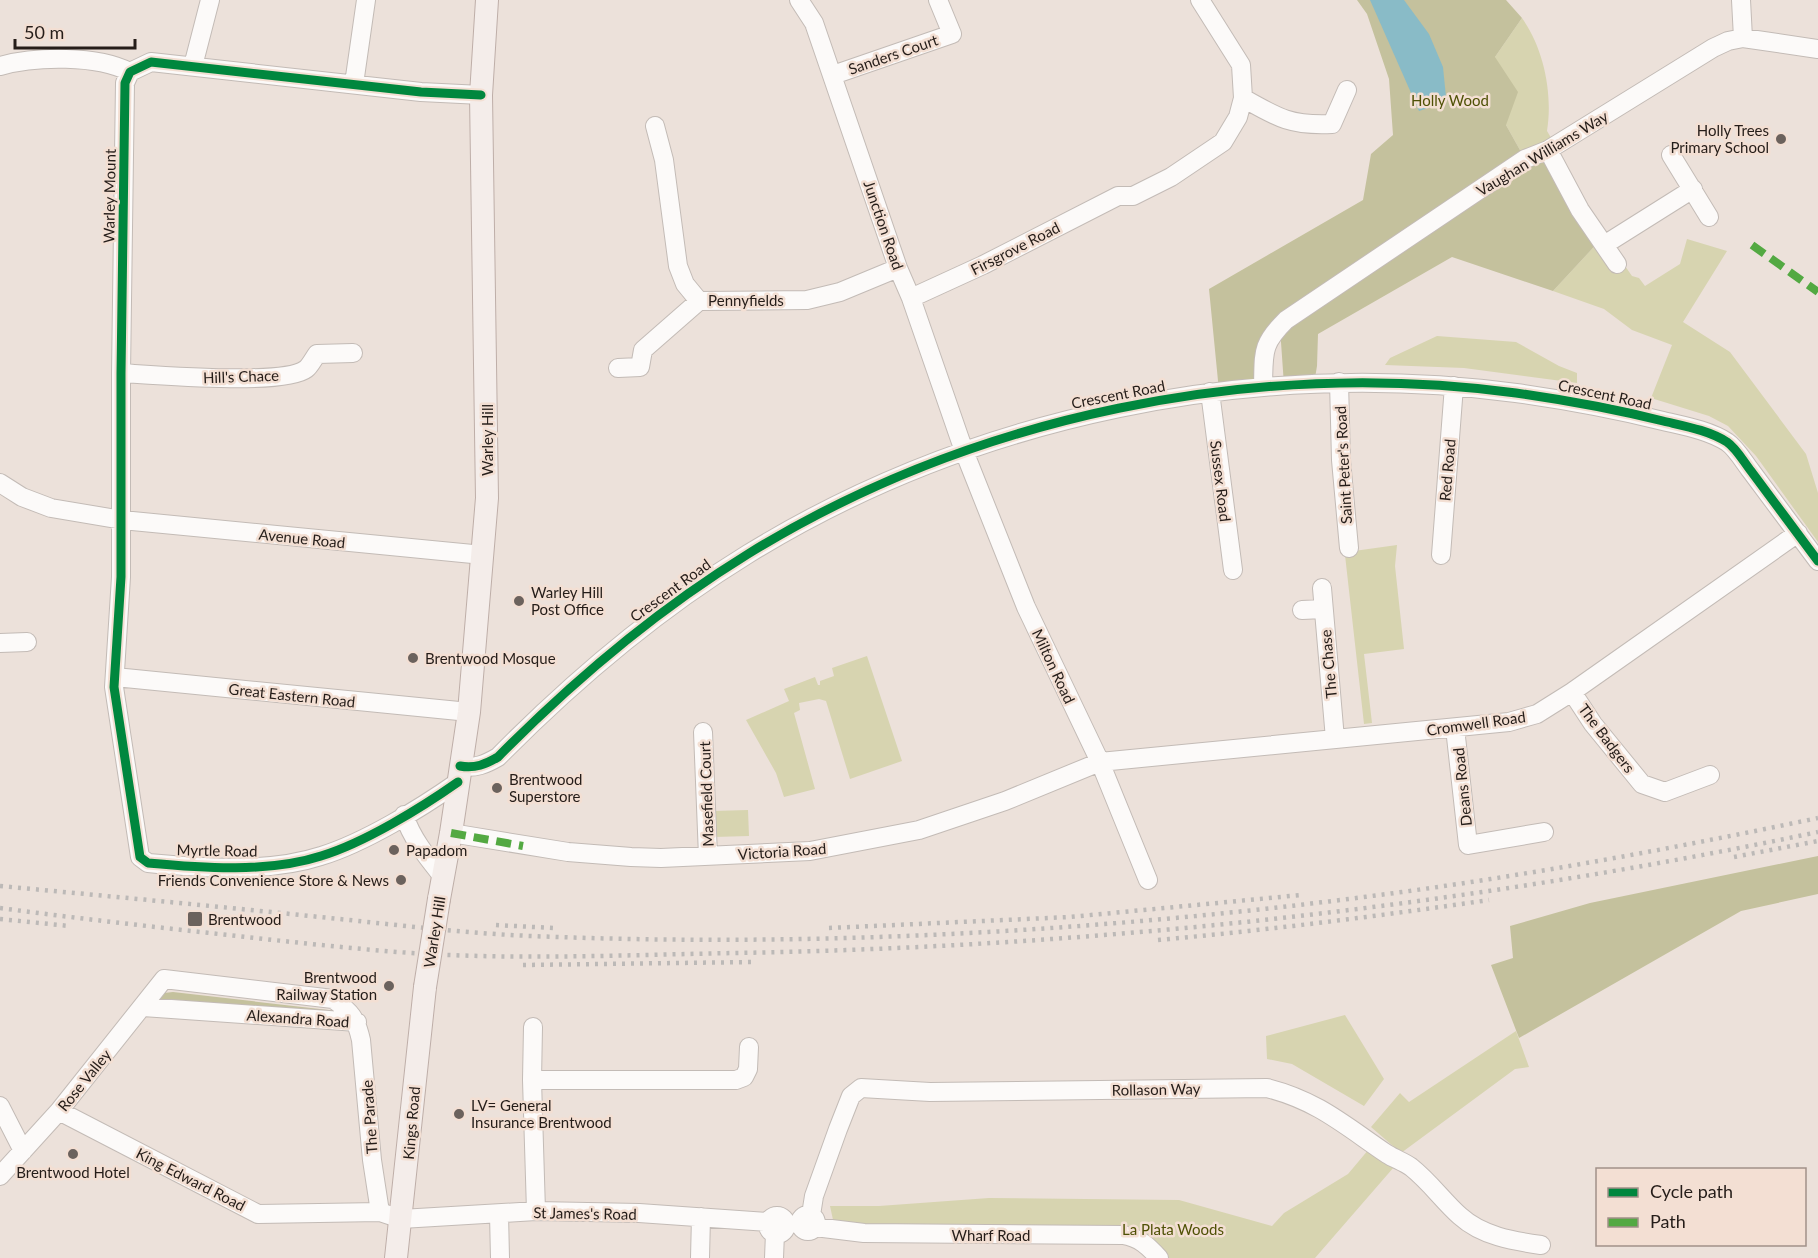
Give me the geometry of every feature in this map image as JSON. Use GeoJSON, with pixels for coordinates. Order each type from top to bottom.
{"type":"FeatureCollection","features":[{"type":"Feature","properties":{"kind":"main road","name":"Warley Hill"},"geometry":{"type":"LineString","coordinates":[[425,987],[469,712],[487,498],[481,95],[487,0]]}},
{"type":"Feature","properties":{"kind":"main road","name":"Kings Road"},"geometry":{"type":"LineString","coordinates":[[396,1258],[391,1215],[425,987]]}},
{"type":"Feature","properties":{"kind":"street"},"geometry":{"type":"LineString","coordinates":[[193,66],[210,0]]}},
{"type":"Feature","properties":{"kind":"street"},"geometry":{"type":"LineString","coordinates":[[354,84],[366,0]]}},
{"type":"Feature","properties":{"kind":"street","name":"Junction Road"},"geometry":{"type":"LineString","coordinates":[[799,0],[814,23],[964,451]]}},
{"type":"Feature","properties":{"kind":"street","name":"Sanders Court"},"geometry":{"type":"LineString","coordinates":[[833,75],[952,34],[938,0]]}},
{"type":"Feature","properties":{"kind":"street"},"geometry":{"type":"LineString","coordinates":[[1200,0],[1241,65],[1243,98],[1278,118],[1306,125],[1332,124],[1347,90]]}},
{"type":"Feature","properties":{"kind":"street"},"geometry":{"type":"LineString","coordinates":[[1742,0],[1743,38]]}},
{"type":"Feature","properties":{"kind":"street","name":"Vaughan Williams Way"},"geometry":{"type":"LineString","coordinates":[[1263,386],[1264,350],[1271,335],[1286,320],[1525,159],[1548,150],[1728,41],[1743,38],[1818,49]]}},
{"type":"Feature","properties":{"kind":"street"},"geometry":{"type":"LineString","coordinates":[[0,66],[19,61],[84,60],[112,64],[129,72],[151,62],[421,92],[481,95]]}},
{"type":"Feature","properties":{"kind":"street","name":"Warley Mount"},"geometry":{"type":"LineString","coordinates":[[115,677],[122,520],[121,373],[125,83],[129,72]]}},
{"type":"Feature","properties":{"kind":"street","name":"Firsgrove Road"},"geometry":{"type":"LineString","coordinates":[[911,298],[983,265],[1118,196],[1133,196],[1161,182],[1223,142],[1238,117],[1243,98]]}},
{"type":"Feature","properties":{"kind":"street","name":"Pennyfields"},"geometry":{"type":"LineString","coordinates":[[655,126],[664,160],[678,267],[685,284],[699,301],[807,300],[840,292],[898,268]]}},
{"type":"Feature","properties":{"kind":"street"},"geometry":{"type":"LineString","coordinates":[[1548,150],[1580,210],[1617,264]]}},
{"type":"Feature","properties":{"kind":"street"},"geometry":{"type":"LineString","coordinates":[[1671,155],[1710,217]]}},
{"type":"Feature","properties":{"kind":"street"},"geometry":{"type":"LineString","coordinates":[[1604,245],[1693,189]]}},
{"type":"Feature","properties":{"kind":"street"},"geometry":{"type":"LineString","coordinates":[[618,368],[640,367],[643,350],[699,301]]}},
{"type":"Feature","properties":{"kind":"street","name":"Hill's Chace"},"geometry":{"type":"LineString","coordinates":[[121,373],[259,378],[306,369],[317,354],[353,353]]}},
{"type":"Feature","properties":{"kind":"street","name":"Crescent Road"},"geometry":{"type":"LineString","coordinates":[[459,774],[469,768],[485,765],[498,757],[603,660],[657,617],[749,553],[813,516],[964,451],[1078,416],[1210,392],[1263,386],[1339,382],[1454,386],[1579,401],[1700,430],[1730,443],[1818,561]]}},
{"type":"Feature","properties":{"kind":"street","name":"Saint Peter's Road"},"geometry":{"type":"LineString","coordinates":[[1339,382],[1341,460],[1348,548]]}},
{"type":"Feature","properties":{"kind":"street","name":"Red Road"},"geometry":{"type":"LineString","coordinates":[[1441,555],[1454,386]]}},
{"type":"Feature","properties":{"kind":"street","name":"Sussex Road"},"geometry":{"type":"LineString","coordinates":[[1210,392],[1233,570]]}},
{"type":"Feature","properties":{"kind":"street","name":"Milton Road"},"geometry":{"type":"LineString","coordinates":[[964,451],[1026,607],[1100,762],[1148,880]]}},
{"type":"Feature","properties":{"kind":"street","name":"Avenue Road"},"geometry":{"type":"LineString","coordinates":[[0,483],[22,497],[51,508],[122,520],[483,555]]}},
{"type":"Feature","properties":{"kind":"street","name":"Cromwell Road"},"geometry":{"type":"LineString","coordinates":[[1100,762],[1455,728],[1509,722],[1537,714],[1572,692],[1798,533]]}},
{"type":"Feature","properties":{"kind":"street","name":"The Chase"},"geometry":{"type":"LineString","coordinates":[[1322,588],[1335,739]]}},
{"type":"Feature","properties":{"kind":"street"},"geometry":{"type":"LineString","coordinates":[[1302,610],[1323,609]]}},
{"type":"Feature","properties":{"kind":"street"},"geometry":{"type":"LineString","coordinates":[[0,643],[27,642]]}},
{"type":"Feature","properties":{"kind":"street","name":"Myrtle Road"},"geometry":{"type":"LineString","coordinates":[[115,677],[114,687],[122,745],[140,856],[148,863],[274,865],[322,856],[363,838],[435,798],[459,774]]}},
{"type":"Feature","properties":{"kind":"street","name":"Great Eastern Road"},"geometry":{"type":"LineString","coordinates":[[115,677],[469,712]]}},
{"type":"Feature","properties":{"kind":"street","name":"The Badgers"},"geometry":{"type":"LineString","coordinates":[[1572,692],[1593,724],[1642,784],[1665,792],[1710,775]]}},
{"type":"Feature","properties":{"kind":"street","name":"Deans Road"},"geometry":{"type":"LineString","coordinates":[[1455,728],[1468,845],[1544,832]]}},
{"type":"Feature","properties":{"kind":"street","name":"Masefield Court"},"geometry":{"type":"LineString","coordinates":[[703,732],[708,856]]}},
{"type":"Feature","properties":{"kind":"street","name":"Victoria Road"},"geometry":{"type":"LineString","coordinates":[[451,833],[568,852],[632,856],[708,856],[810,851],[919,830],[1005,801],[1100,762]]}},
{"type":"Feature","properties":{"kind":"street","name":"Warley Hill"},"geometry":{"type":"LineString","coordinates":[[404,815],[409,830],[420,849],[443,877]]}},
{"type":"Feature","properties":{"kind":"street","name":"Rose Valley"},"geometry":{"type":"LineString","coordinates":[[0,1176],[59,1111],[164,980]]}},
{"type":"Feature","properties":{"kind":"street","name":"Alexandra Road"},"geometry":{"type":"LineString","coordinates":[[164,980],[333,999],[348,1010],[357,1022]]}},
{"type":"Feature","properties":{"kind":"street","name":"Alexandra Road"},"geometry":{"type":"LineString","coordinates":[[143,1007],[357,1022]]}},
{"type":"Feature","properties":{"kind":"street","name":"The Parade"},"geometry":{"type":"LineString","coordinates":[[357,1022],[366,1077],[372,1160],[391,1215]]}},
{"type":"Feature","properties":{"kind":"street"},"geometry":{"type":"LineString","coordinates":[[533,1027],[532,1080],[536,1211]]}},
{"type":"Feature","properties":{"kind":"street"},"geometry":{"type":"LineString","coordinates":[[532,1080],[736,1080],[744,1077],[748,1070],[749,1047]]}},
{"type":"Feature","properties":{"kind":"street","name":"Rollason Way"},"geometry":{"type":"LineString","coordinates":[[774,1258],[792,1224],[813,1196],[851,1096],[861,1088],[930,1092],[1267,1088],[1292,1094],[1317,1106],[1409,1166],[1430,1183],[1462,1218],[1472,1225],[1503,1239],[1541,1245]]}},
{"type":"Feature","properties":{"kind":"street"},"geometry":{"type":"LineString","coordinates":[[0,1106],[23,1150]]}},
{"type":"Feature","properties":{"kind":"street","name":"King Edward Road"},"geometry":{"type":"LineString","coordinates":[[59,1111],[258,1214],[391,1215]]}},
{"type":"Feature","properties":{"kind":"street","name":"St James's Road"},"geometry":{"type":"LineString","coordinates":[[391,1215],[499,1214],[536,1211],[639,1213],[710,1216],[792,1224]]}},
{"type":"Feature","properties":{"kind":"street"},"geometry":{"type":"LineString","coordinates":[[499,1214],[500,1258]]}},
{"type":"Feature","properties":{"kind":"street"},"geometry":{"type":"LineString","coordinates":[[700,1258],[701,1217]]}},
{"type":"Feature","properties":{"kind":"street","name":"Wharf Road"},"geometry":{"type":"LineString","coordinates":[[792,1224],[864,1233],[1123,1235],[1135,1237],[1147,1244],[1159,1258]]}},
{"type":"Feature","properties":{"kind":"green space","name":"Holly Wood"},"geometry":{"type":"Polygon","coordinates":[[[1357,0],[1506,0],[1522,18],[1495,57],[1518,92],[1506,125],[1525,159],[1548,150],[1604,236],[1553,291],[1452,257],[1318,334],[1314,384],[1284,385],[1280,328],[1263,386],[1219,391],[1209,289],[1363,200],[1371,154],[1393,135],[1389,79],[1367,14],[1357,0]]]}},
{"type":"Feature","properties":{"kind":"green space"},"geometry":{"type":"Polygon","coordinates":[[[1522,18],[1536,44],[1545,72],[1549,102],[1547,131],[1556,146],[1525,159],[1506,125],[1495,57],[1522,18]]]}},
{"type":"Feature","properties":{"kind":"green space"},"geometry":{"type":"Polygon","coordinates":[[[1604,236],[1632,276],[1639,278],[1645,286],[1680,264],[1687,239],[1727,251],[1683,322],[1730,352],[1806,454],[1818,493],[1818,542],[1756,456],[1728,426],[1709,416],[1651,398],[1672,345],[1632,330],[1604,309],[1553,291],[1604,236]]]}},
{"type":"Feature","properties":{"kind":"green space"},"geometry":{"type":"Polygon","coordinates":[[[1437,336],[1516,342],[1559,366],[1577,373],[1577,383],[1464,368],[1385,365],[1390,358],[1437,336]]]}},
{"type":"Feature","properties":{"kind":"green space"},"geometry":{"type":"Polygon","coordinates":[[[1397,545],[1395,566],[1404,649],[1364,654],[1372,723],[1364,724],[1345,555],[1354,551],[1397,545]]]}},
{"type":"Feature","properties":{"kind":"green space"},"geometry":{"type":"Polygon","coordinates":[[[867,656],[902,761],[850,779],[826,701],[819,699],[799,703],[800,710],[794,713],[815,789],[784,797],[776,773],[746,720],[789,701],[784,689],[815,677],[820,685],[820,681],[834,676],[832,668],[867,656]]]}},
{"type":"Feature","properties":{"kind":"green space"},"geometry":{"type":"Polygon","coordinates":[[[748,810],[749,836],[714,837],[713,811],[748,810]]]}},
{"type":"Feature","properties":{"kind":"green space"},"geometry":{"type":"Polygon","coordinates":[[[1818,856],[1818,894],[1741,911],[1519,1038],[1491,965],[1513,958],[1510,926],[1590,903],[1818,856]]]}},
{"type":"Feature","properties":{"kind":"green space"},"geometry":{"type":"Polygon","coordinates":[[[173,992],[337,1011],[340,1015],[155,1001],[164,993],[173,992]]]}},
{"type":"Feature","properties":{"kind":"green space"},"geometry":{"type":"Polygon","coordinates":[[[1345,1015],[1384,1079],[1364,1106],[1292,1064],[1267,1059],[1266,1036],[1345,1015]]]}},
{"type":"Feature","properties":{"kind":"green space"},"geometry":{"type":"Polygon","coordinates":[[[1516,1031],[1529,1067],[1515,1069],[1401,1153],[1371,1127],[1400,1093],[1409,1102],[1516,1031]]]}},
{"type":"Feature","properties":{"kind":"green space","name":"La Plata Woods"},"geometry":{"type":"Polygon","coordinates":[[[1369,1149],[1394,1167],[1315,1258],[1159,1258],[1147,1244],[835,1229],[830,1206],[879,1206],[989,1198],[1179,1200],[1272,1226],[1284,1213],[1348,1174],[1369,1149]]]}},
{"type":"Feature","properties":{"kind":"water"},"geometry":{"type":"Polygon","coordinates":[[[1370,0],[1404,0],[1429,34],[1443,67],[1446,97],[1434,106],[1419,111],[1370,0]]]}},
{"type":"Feature","properties":{"kind":"railway"},"geometry":{"type":"LineString","coordinates":[[0,886],[504,935],[749,940],[858,938],[1076,926],[1294,906],[1454,885],[1558,868],[1818,818]]}},
{"type":"Feature","properties":{"kind":"railway"},"geometry":{"type":"LineString","coordinates":[[0,908],[308,944],[451,955],[572,956],[869,949],[1142,932],[1414,902],[1549,882],[1818,832]]}},
{"type":"Feature","properties":{"kind":"railway"},"geometry":{"type":"LineString","coordinates":[[1734,857],[1818,841]]}},
{"type":"Feature","properties":{"kind":"railway"},"geometry":{"type":"LineString","coordinates":[[829,928],[1070,917],[1301,895]]}},
{"type":"Feature","properties":{"kind":"railway"},"geometry":{"type":"LineString","coordinates":[[1158,940],[1324,922],[1489,900]]}},
{"type":"Feature","properties":{"kind":"railway"},"geometry":{"type":"LineString","coordinates":[[0,919],[69,926]]}},
{"type":"Feature","properties":{"kind":"railway"},"geometry":{"type":"LineString","coordinates":[[496,925],[553,928]]}},
{"type":"Feature","properties":{"kind":"railway"},"geometry":{"type":"LineString","coordinates":[[523,965],[754,962]]}},
{"type":"Feature","properties":{"kind":"marked path"},"geometry":{"type":"LineString","coordinates":[[1752,245],[1818,292]]}},
{"type":"Feature","properties":{"kind":"marked path"},"geometry":{"type":"LineString","coordinates":[[451,833],[523,846]]}},
{"type":"Feature","properties":{"kind":"cycle path"},"geometry":{"type":"LineString","coordinates":[[458,782],[373,834],[338,850],[301,861],[235,868],[148,863],[140,857],[114,687],[121,577],[125,83],[130,72],[151,62],[421,92],[481,95]]}},
{"type":"Feature","properties":{"kind":"cycle path"},"geometry":{"type":"LineString","coordinates":[[460,766],[480,765],[498,757],[586,674],[681,599],[748,554],[835,506],[926,465],[1021,433],[1118,408],[1217,392],[1317,384],[1417,384],[1516,393],[1590,405],[1696,429],[1712,434],[1734,448],[1818,561]]}},
{"type":"Feature","properties":{"kind":"place","name":"Holly Trees Primary School"},"geometry":{"type":"Point","coordinates":[1781,139]}},
{"type":"Feature","properties":{"kind":"place","name":"Warley Hill Post Office"},"geometry":{"type":"Point","coordinates":[519,601]}},
{"type":"Feature","properties":{"kind":"place","name":"Brentwood Mosque"},"geometry":{"type":"Point","coordinates":[413,658]}},
{"type":"Feature","properties":{"kind":"place","name":"Brentwood Superstore"},"geometry":{"type":"Point","coordinates":[497,788]}},
{"type":"Feature","properties":{"kind":"place","name":"Papadom"},"geometry":{"type":"Point","coordinates":[394,850]}},
{"type":"Feature","properties":{"kind":"place","name":"Friends Convenience Store & News"},"geometry":{"type":"Point","coordinates":[401,880]}},
{"type":"Feature","properties":{"kind":"place","name":"Brentwood"},"geometry":{"type":"Point","coordinates":[195,919]}},
{"type":"Feature","properties":{"kind":"place","name":"Brentwood Railway Station"},"geometry":{"type":"Point","coordinates":[389,986]}},
{"type":"Feature","properties":{"kind":"place","name":"LV= General Insurance Brentwood"},"geometry":{"type":"Point","coordinates":[459,1114]}},
{"type":"Feature","properties":{"kind":"place","name":"Brentwood Hotel"},"geometry":{"type":"Point","coordinates":[73,1154]}}]}
